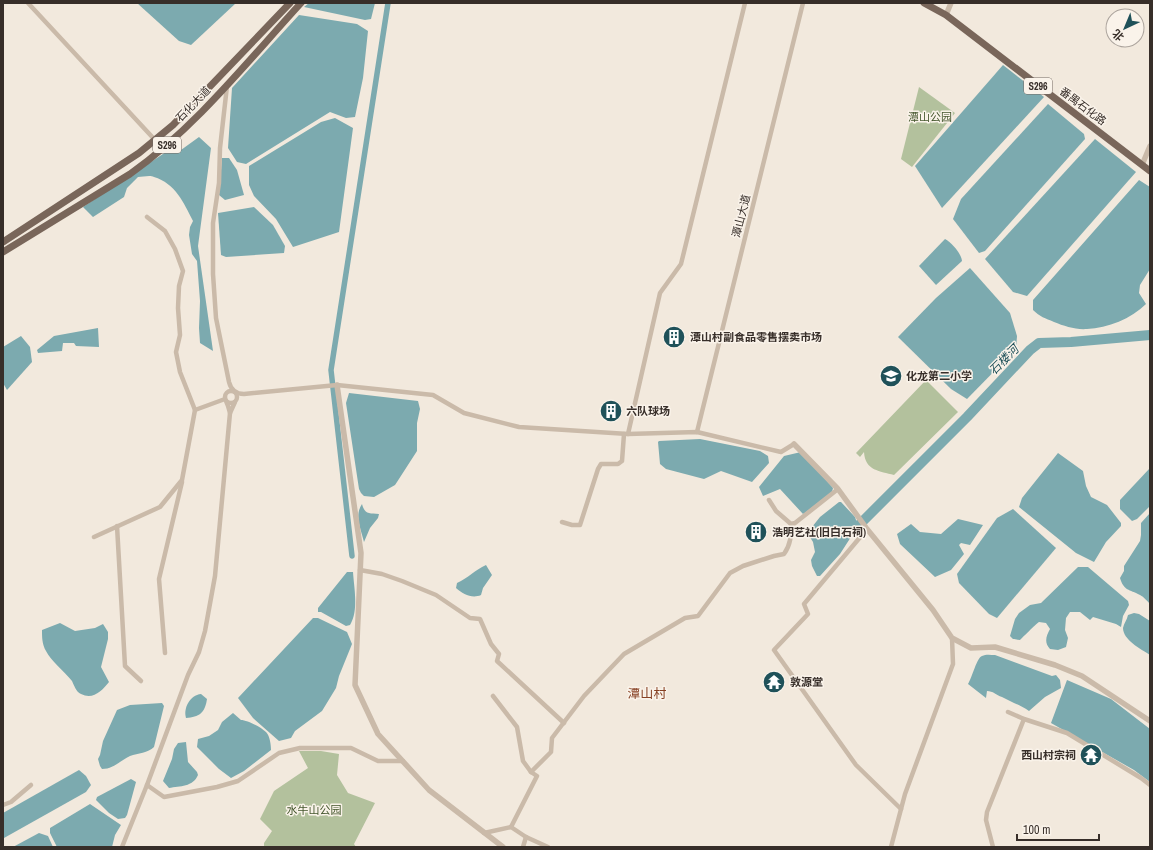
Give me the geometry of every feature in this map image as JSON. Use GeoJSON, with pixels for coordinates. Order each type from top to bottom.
{"type":"FeatureCollection","features":[{"type":"Feature","properties":{"kind":"main road","name":"石化大道"},"geometry":{"type":"LineString","coordinates":[[3,242],[139,153],[155,140],[173,125],[290,3]]}},
{"type":"Feature","properties":{"kind":"main road","name":"石化大道"},"geometry":{"type":"LineString","coordinates":[[3,252],[149,161],[181,133],[301,3]]}},
{"type":"Feature","properties":{"kind":"main road","name":"番禺石化路"},"geometry":{"type":"LineString","coordinates":[[924,3],[946,15],[1150,171]]}},
{"type":"Feature","properties":{"kind":"street"},"geometry":{"type":"LineString","coordinates":[[28,3],[155,140]]}},
{"type":"Feature","properties":{"kind":"street"},"geometry":{"type":"LineString","coordinates":[[562,522],[572,525],[580,525],[598,469],[601,464],[618,464],[622,461],[626,434],[660,293],[681,264],[745,3]]}},
{"type":"Feature","properties":{"kind":"street","name":"潭山大道"},"geometry":{"type":"LineString","coordinates":[[697,432],[803,3]]}},
{"type":"Feature","properties":{"kind":"street"},"geometry":{"type":"LineString","coordinates":[[946,15],[951,3]]}},
{"type":"Feature","properties":{"kind":"street"},"geometry":{"type":"LineString","coordinates":[[227,84],[220,148],[219,183],[213,223],[212,274],[216,318],[230,387],[237,396],[230,413]]}},
{"type":"Feature","properties":{"kind":"street"},"geometry":{"type":"LineString","coordinates":[[1142,165],[1150,146]]}},
{"type":"Feature","properties":{"kind":"street"},"geometry":{"type":"LineString","coordinates":[[147,217],[165,231],[176,249],[183,271],[179,286],[178,308],[180,335],[176,352],[180,372],[195,410],[182,480],[159,579],[165,653]]}},
{"type":"Feature","properties":{"kind":"street"},"geometry":{"type":"LineString","coordinates":[[122,847],[188,675],[199,652],[205,631],[215,576],[230,413],[225,400],[229,382]]}},
{"type":"Feature","properties":{"kind":"street"},"geometry":{"type":"LineString","coordinates":[[337,386],[361,553],[355,685],[378,734],[429,790],[503,847]]}},
{"type":"Feature","properties":{"kind":"street"},"geometry":{"type":"LineString","coordinates":[[226,394],[229,391],[244,394],[337,386],[433,395],[464,413],[519,427],[626,434],[697,432],[781,452],[794,444],[838,489],[866,528],[933,610],[952,638],[971,648],[995,647],[1055,665],[1082,676],[1150,721]]}},
{"type":"Feature","properties":{"kind":"street"},"geometry":{"type":"LineString","coordinates":[[195,410],[225,400],[229,403],[236,401],[244,394]]}},
{"type":"Feature","properties":{"kind":"street"},"geometry":{"type":"LineString","coordinates":[[94,537],[160,507],[182,480]]}},
{"type":"Feature","properties":{"kind":"street"},"geometry":{"type":"LineString","coordinates":[[791,524],[795,524],[838,489]]}},
{"type":"Feature","properties":{"kind":"street"},"geometry":{"type":"LineString","coordinates":[[531,772],[551,752],[552,738],[584,696],[624,654],[685,618],[698,616],[730,573],[743,566],[784,554],[789,547],[791,540],[791,524],[776,511],[770,500]]}},
{"type":"Feature","properties":{"kind":"street"},"geometry":{"type":"LineString","coordinates":[[117,526],[125,666],[141,681]]}},
{"type":"Feature","properties":{"kind":"street"},"geometry":{"type":"LineString","coordinates":[[866,528],[804,604],[808,614],[774,650],[856,765],[901,809]]}},
{"type":"Feature","properties":{"kind":"street"},"geometry":{"type":"LineString","coordinates":[[360,570],[382,574],[402,580],[436,595],[470,618],[480,619],[491,644],[499,654],[497,661],[564,723]]}},
{"type":"Feature","properties":{"kind":"street"},"geometry":{"type":"LineString","coordinates":[[892,847],[905,794],[953,664],[952,638]]}},
{"type":"Feature","properties":{"kind":"street"},"geometry":{"type":"LineString","coordinates":[[494,696],[517,727],[523,761],[531,772],[537,776],[511,827]]}},
{"type":"Feature","properties":{"kind":"street"},"geometry":{"type":"LineString","coordinates":[[1008,712],[1024,720],[1067,733],[1150,785]]}},
{"type":"Feature","properties":{"kind":"street"},"geometry":{"type":"LineString","coordinates":[[993,847],[986,820],[987,812],[1024,720]]}},
{"type":"Feature","properties":{"kind":"street"},"geometry":{"type":"LineString","coordinates":[[147,785],[164,797],[217,787],[238,781],[279,753],[300,748],[351,748],[378,761],[403,761]]}},
{"type":"Feature","properties":{"kind":"street"},"geometry":{"type":"LineString","coordinates":[[3,805],[11,802],[31,784]]}},
{"type":"Feature","properties":{"kind":"street"},"geometry":{"type":"LineString","coordinates":[[484,833],[511,827],[526,837],[548,847]]}},
{"type":"Feature","properties":{"kind":"street"},"geometry":{"type":"LineString","coordinates":[[523,847],[526,837]]}},
{"type":"Feature","properties":{"kind":"green space","name":"潭山公园"},"geometry":{"type":"Polygon","coordinates":[[[919,87],[955,113],[912,167],[901,159],[919,87]]]}},
{"type":"Feature","properties":{"kind":"green space"},"geometry":{"type":"Polygon","coordinates":[[[926,380],[958,412],[894,475],[870,467],[865,458],[864,452],[860,457],[856,453],[926,380]]]}},
{"type":"Feature","properties":{"kind":"green space","name":"水牛山公园"},"geometry":{"type":"Polygon","coordinates":[[[299,751],[321,751],[339,754],[337,775],[348,793],[375,803],[354,844],[356,847],[264,847],[264,843],[272,831],[260,819],[274,791],[308,768],[299,751]]]}},
{"type":"Feature","properties":{"kind":"water"},"geometry":{"type":"Polygon","coordinates":[[[137,3],[236,3],[191,45],[179,41],[137,3]]]}},
{"type":"Feature","properties":{"kind":"water"},"geometry":{"type":"Polygon","coordinates":[[[309,3],[375,3],[371,19],[365,20],[304,7],[309,3]]]}},
{"type":"Feature","properties":{"kind":"water"},"geometry":{"type":"Polygon","coordinates":[[[299,15],[357,24],[368,31],[363,78],[355,117],[346,118],[330,112],[246,164],[237,162],[228,148],[232,88],[299,15]]]}},
{"type":"Feature","properties":{"kind":"water"},"geometry":{"type":"Polygon","coordinates":[[[1003,65],[1044,97],[942,208],[915,166],[1003,65]]]}},
{"type":"Feature","properties":{"kind":"water"},"geometry":{"type":"Polygon","coordinates":[[[1048,104],[1084,134],[1085,139],[985,251],[979,253],[953,219],[961,199],[1048,104]]]}},
{"type":"Feature","properties":{"kind":"water"},"geometry":{"type":"Polygon","coordinates":[[[335,118],[353,128],[339,232],[293,247],[276,219],[254,196],[249,185],[249,166],[321,122],[335,118]]]}},
{"type":"Feature","properties":{"kind":"water"},"geometry":{"type":"Polygon","coordinates":[[[199,137],[211,148],[198,246],[213,351],[200,343],[200,301],[197,261],[192,254],[189,235],[190,227],[193,221],[178,194],[168,184],[152,176],[138,177],[127,188],[124,197],[93,217],[83,207],[172,148],[181,150],[199,137]]]}},
{"type":"Feature","properties":{"kind":"water"},"geometry":{"type":"Polygon","coordinates":[[[1095,139],[1136,172],[1027,296],[1013,292],[985,259],[1095,139]]]}},
{"type":"Feature","properties":{"kind":"water"},"geometry":{"type":"Polygon","coordinates":[[[222,158],[229,158],[237,170],[244,195],[225,200],[219,195],[222,158]]]}},
{"type":"Feature","properties":{"kind":"water"},"geometry":{"type":"Polygon","coordinates":[[[1139,180],[1150,187],[1150,269],[1140,285],[1139,293],[1146,304],[1119,322],[1095,328],[1079,329],[1070,327],[1054,322],[1038,314],[1033,310],[1033,300],[1139,180]]]}},
{"type":"Feature","properties":{"kind":"water"},"geometry":{"type":"Polygon","coordinates":[[[254,207],[273,225],[285,246],[284,253],[226,257],[221,255],[218,213],[254,207]]]}},
{"type":"Feature","properties":{"kind":"water"},"geometry":{"type":"Polygon","coordinates":[[[945,239],[956,248],[962,261],[936,285],[919,266],[945,239]]]}},
{"type":"Feature","properties":{"kind":"water"},"geometry":{"type":"Polygon","coordinates":[[[970,268],[1010,313],[1017,336],[1016,349],[967,399],[951,389],[898,337],[936,298],[970,268]]]}},
{"type":"Feature","properties":{"kind":"water"},"geometry":{"type":"Polygon","coordinates":[[[98,328],[99,347],[76,346],[74,343],[63,343],[62,351],[38,353],[37,350],[54,336],[98,328]]]}},
{"type":"Feature","properties":{"kind":"water"},"geometry":{"type":"Polygon","coordinates":[[[21,336],[30,347],[32,362],[7,390],[3,383],[3,347],[21,336]]]}},
{"type":"Feature","properties":{"kind":"water"},"geometry":{"type":"Polygon","coordinates":[[[349,393],[418,401],[420,409],[417,423],[417,451],[395,485],[374,497],[364,496],[359,489],[346,403],[349,393]]]}},
{"type":"Feature","properties":{"kind":"water"},"geometry":{"type":"Polygon","coordinates":[[[700,439],[760,451],[768,456],[769,463],[752,482],[721,471],[704,479],[666,469],[660,464],[659,441],[700,439]]]}},
{"type":"Feature","properties":{"kind":"water"},"geometry":{"type":"Polygon","coordinates":[[[801,452],[833,488],[832,492],[803,514],[780,489],[763,496],[759,487],[784,456],[801,452]]]}},
{"type":"Feature","properties":{"kind":"water"},"geometry":{"type":"Polygon","coordinates":[[[1058,453],[1083,471],[1086,486],[1091,497],[1107,505],[1121,523],[1121,526],[1106,542],[1094,562],[1076,553],[1019,507],[1022,498],[1058,453]]]}},
{"type":"Feature","properties":{"kind":"water"},"geometry":{"type":"Polygon","coordinates":[[[1150,468],[1150,506],[1137,519],[1132,521],[1120,509],[1120,500],[1150,468]]]}},
{"type":"Feature","properties":{"kind":"water"},"geometry":{"type":"Polygon","coordinates":[[[841,502],[855,517],[858,526],[840,554],[820,576],[817,576],[811,560],[815,552],[813,542],[808,532],[820,517],[841,502]]]}},
{"type":"Feature","properties":{"kind":"water"},"geometry":{"type":"Polygon","coordinates":[[[362,504],[366,512],[379,514],[378,518],[370,528],[364,542],[358,518],[362,504]]]}},
{"type":"Feature","properties":{"kind":"water"},"geometry":{"type":"Polygon","coordinates":[[[1013,509],[1056,548],[997,618],[989,614],[959,583],[957,574],[997,518],[1013,509]]]}},
{"type":"Feature","properties":{"kind":"water"},"geometry":{"type":"Polygon","coordinates":[[[1150,513],[1150,604],[1141,596],[1125,588],[1120,578],[1124,571],[1124,566],[1140,541],[1141,523],[1150,513]]]}},
{"type":"Feature","properties":{"kind":"water"},"geometry":{"type":"Polygon","coordinates":[[[958,519],[983,525],[970,545],[961,543],[959,545],[964,554],[951,570],[935,577],[900,544],[897,534],[911,524],[920,532],[941,534],[958,519]]]}},
{"type":"Feature","properties":{"kind":"water"},"geometry":{"type":"Polygon","coordinates":[[[486,565],[492,575],[483,588],[481,595],[468,595],[456,588],[457,583],[486,565]]]}},
{"type":"Feature","properties":{"kind":"water"},"geometry":{"type":"Polygon","coordinates":[[[1078,567],[1088,567],[1128,601],[1129,605],[1123,616],[1121,627],[1093,617],[1090,620],[1080,612],[1070,612],[1066,618],[1065,630],[1068,638],[1066,647],[1058,650],[1050,649],[1048,647],[1046,639],[1050,629],[1046,623],[1039,622],[1020,640],[1013,639],[1010,636],[1015,619],[1019,613],[1030,605],[1041,603],[1078,567]]]}},
{"type":"Feature","properties":{"kind":"water"},"geometry":{"type":"Polygon","coordinates":[[[347,572],[353,572],[355,606],[353,619],[350,625],[346,626],[321,612],[318,612],[318,608],[347,572]]]}},
{"type":"Feature","properties":{"kind":"water"},"geometry":{"type":"Polygon","coordinates":[[[1134,613],[1139,614],[1150,621],[1150,655],[1133,644],[1124,632],[1123,628],[1128,615],[1134,613]]]}},
{"type":"Feature","properties":{"kind":"water"},"geometry":{"type":"Polygon","coordinates":[[[313,618],[318,618],[347,632],[352,644],[339,676],[336,688],[322,711],[295,731],[291,738],[279,741],[253,718],[238,698],[313,618]]]}},
{"type":"Feature","properties":{"kind":"water"},"geometry":{"type":"Polygon","coordinates":[[[60,623],[75,631],[95,628],[103,624],[108,632],[108,639],[101,667],[109,682],[97,694],[85,696],[79,693],[72,681],[46,651],[42,638],[42,630],[60,623]]]}},
{"type":"Feature","properties":{"kind":"water"},"geometry":{"type":"Polygon","coordinates":[[[985,655],[995,655],[1052,676],[1056,675],[1060,680],[1061,688],[1045,697],[1029,711],[991,692],[987,691],[986,698],[968,684],[980,657],[985,655]]]}},
{"type":"Feature","properties":{"kind":"water"},"geometry":{"type":"Polygon","coordinates":[[[1067,680],[1111,699],[1150,729],[1150,782],[1134,770],[1051,723],[1067,680]]]}},
{"type":"Feature","properties":{"kind":"water"},"geometry":{"type":"Polygon","coordinates":[[[201,694],[207,699],[205,708],[198,715],[186,718],[185,714],[188,703],[191,699],[201,694]]]}},
{"type":"Feature","properties":{"kind":"water"},"geometry":{"type":"Polygon","coordinates":[[[162,703],[164,706],[154,747],[146,752],[130,756],[110,768],[102,769],[98,759],[103,741],[117,710],[130,705],[162,703]]]}},
{"type":"Feature","properties":{"kind":"water"},"geometry":{"type":"Polygon","coordinates":[[[233,713],[241,720],[254,724],[266,732],[269,738],[271,750],[244,771],[231,778],[219,769],[197,747],[198,739],[209,736],[218,730],[222,722],[233,713]]]}},
{"type":"Feature","properties":{"kind":"water"},"geometry":{"type":"Polygon","coordinates":[[[186,742],[188,762],[198,775],[190,784],[169,788],[163,781],[172,759],[174,749],[178,743],[186,742]]]}},
{"type":"Feature","properties":{"kind":"water"},"geometry":{"type":"Polygon","coordinates":[[[79,770],[86,776],[91,785],[86,792],[4,838],[3,837],[3,813],[79,770]]]}},
{"type":"Feature","properties":{"kind":"water"},"geometry":{"type":"Polygon","coordinates":[[[131,779],[136,782],[127,815],[125,818],[118,819],[109,813],[96,800],[97,797],[131,779]]]}},
{"type":"Feature","properties":{"kind":"water"},"geometry":{"type":"Polygon","coordinates":[[[90,804],[121,825],[115,835],[112,847],[57,847],[50,833],[50,828],[90,804]]]}},
{"type":"Feature","properties":{"kind":"water"},"geometry":{"type":"Polygon","coordinates":[[[39,833],[48,836],[53,847],[13,847],[39,833]]]}},
{"type":"Feature","properties":{"kind":"waterway"},"geometry":{"type":"LineString","coordinates":[[352,556],[331,370],[388,3]]}},
{"type":"Feature","properties":{"kind":"waterway","name":"石楼河"},"geometry":{"type":"LineString","coordinates":[[858,526],[967,417],[1030,350],[1039,343],[1071,342],[1150,335]]}},
{"type":"Feature","properties":{"kind":"place","name":"潭山村副食品零售摆卖市场"},"geometry":{"type":"Point","coordinates":[674,337]}},
{"type":"Feature","properties":{"kind":"place","name":"化龙第二小学"},"geometry":{"type":"Point","coordinates":[891,376]}},
{"type":"Feature","properties":{"kind":"place","name":"六队球场"},"geometry":{"type":"Point","coordinates":[611,411]}},
{"type":"Feature","properties":{"kind":"place","name":"浩明艺社(旧白石祠)"},"geometry":{"type":"Point","coordinates":[756,532]}},
{"type":"Feature","properties":{"kind":"place","name":"敦源堂"},"geometry":{"type":"Point","coordinates":[774,682]}},
{"type":"Feature","properties":{"kind":"place","name":"西山村宗祠"},"geometry":{"type":"Point","coordinates":[1091,755]}},
{"type":"Feature","properties":{"kind":"district","name":"潭山村"},"geometry":{"type":"Point","coordinates":[647,693]}}]}
